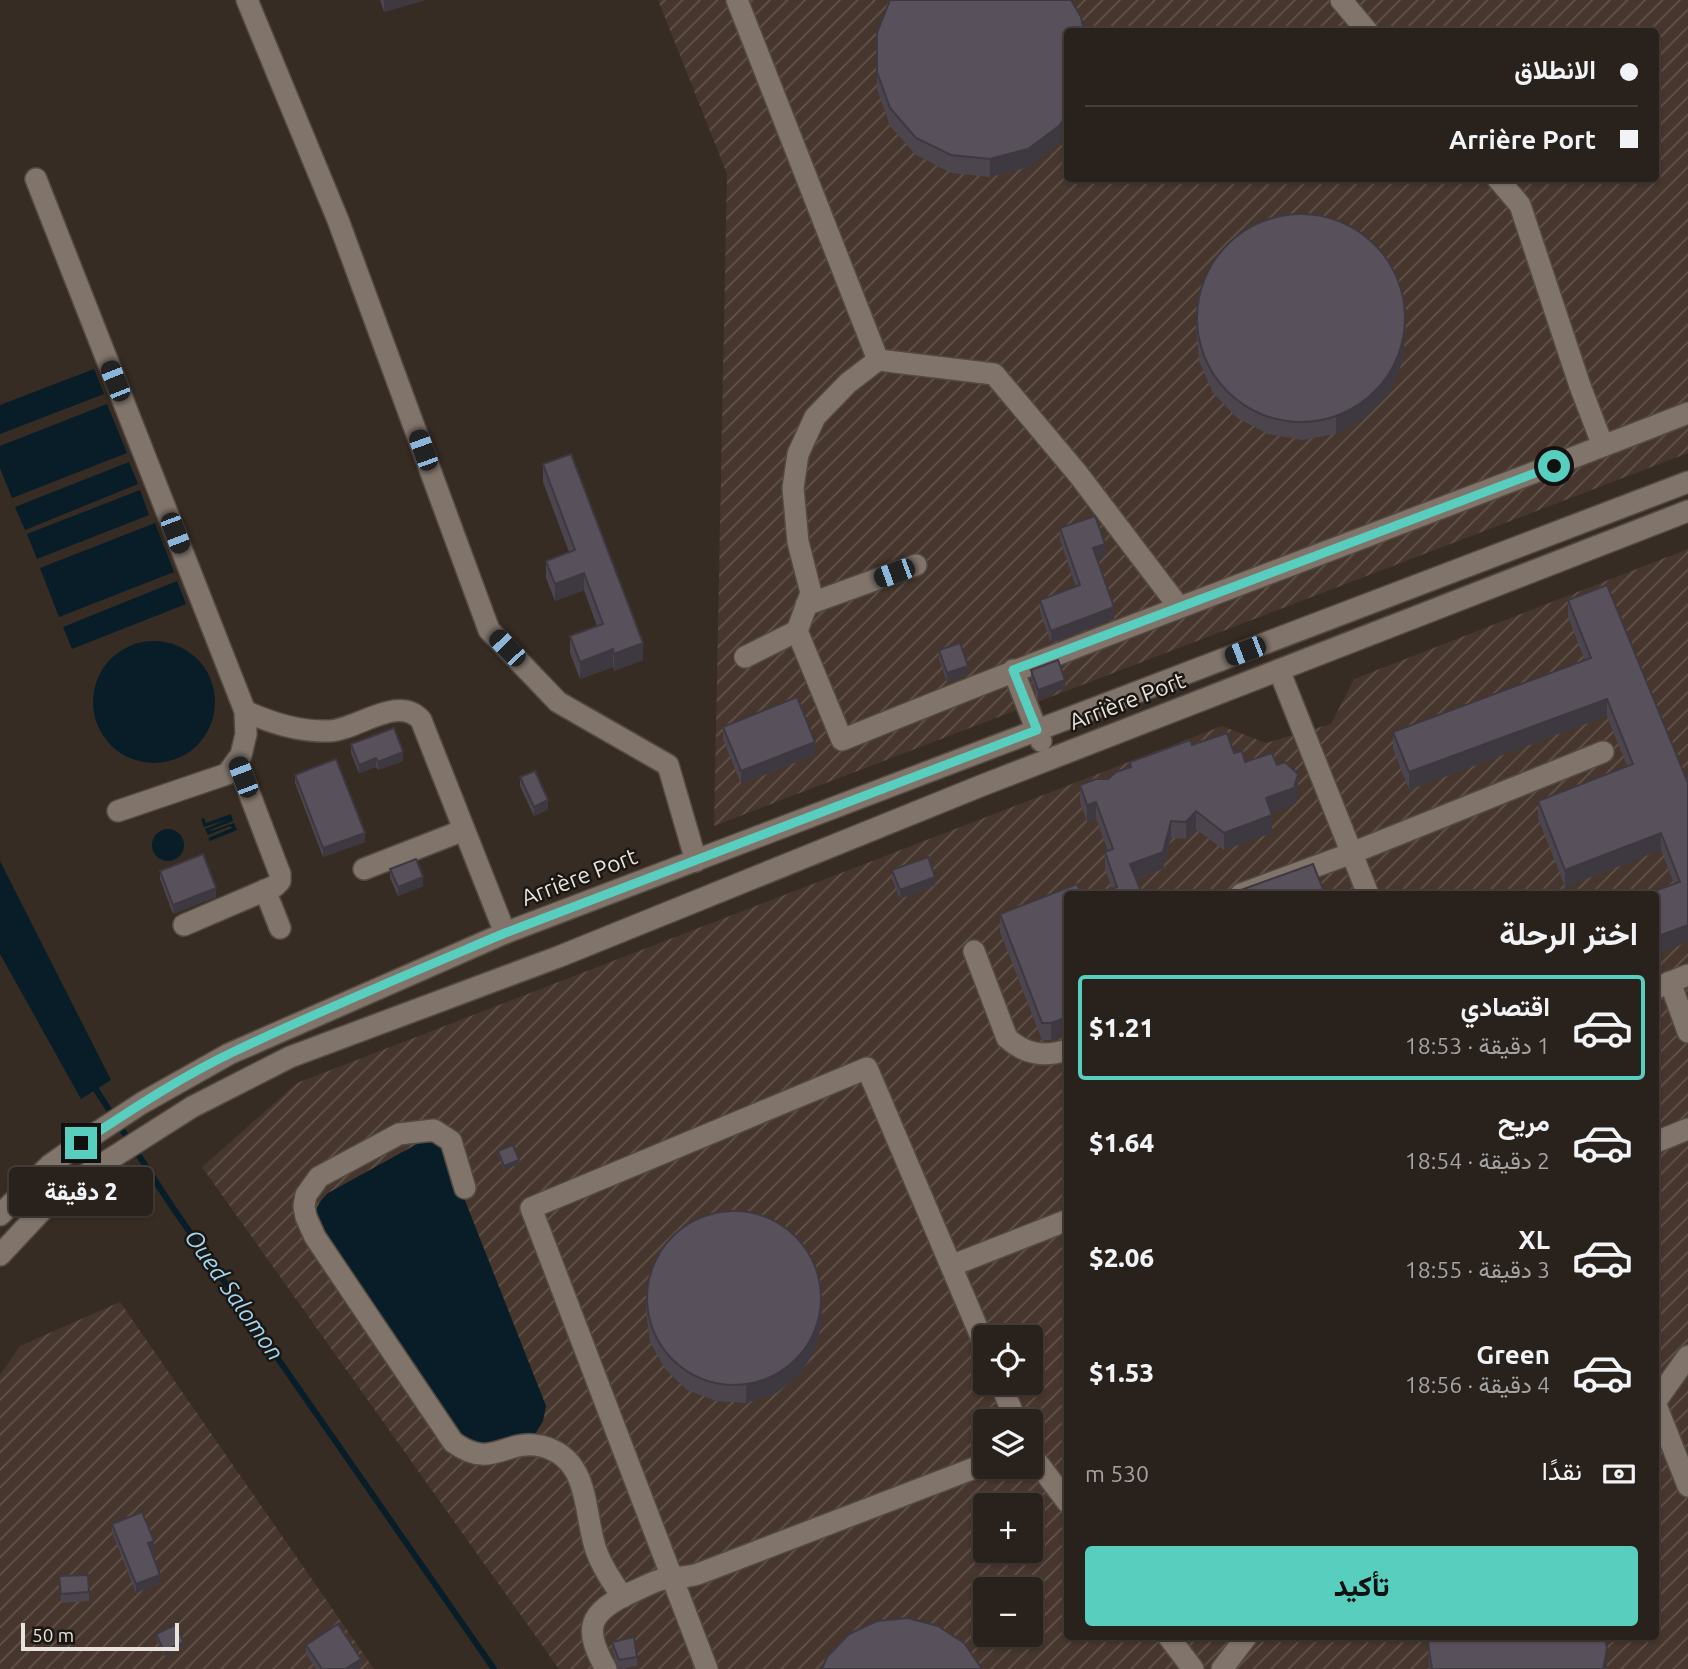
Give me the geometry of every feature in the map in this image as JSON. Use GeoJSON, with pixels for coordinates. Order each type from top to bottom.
{"type":"FeatureCollection","features":[{"type":"Feature","properties":{"kind":"street"},"geometry":{"type":"LineString","coordinates":[[247,0],[338,220],[489,630],[558,702],[668,765],[696,861]]}},
{"type":"Feature","properties":{"kind":"street"},"geometry":{"type":"LineString","coordinates":[[737,0],[878,360]]}},
{"type":"Feature","properties":{"kind":"street"},"geometry":{"type":"LineString","coordinates":[[1341,0],[1365,28]]}},
{"type":"Feature","properties":{"kind":"street"},"geometry":{"type":"LineString","coordinates":[[36,179],[244,711],[246,734],[236,770],[280,874],[280,881],[265,890],[184,925]]}},
{"type":"Feature","properties":{"kind":"street"},"geometry":{"type":"LineString","coordinates":[[1500,182],[1520,205],[1580,386],[1603,446]]}},
{"type":"Feature","properties":{"kind":"street"},"geometry":{"type":"LineString","coordinates":[[1179,607],[1078,474],[994,374],[878,360],[848,383],[815,417],[798,454],[793,488],[798,541],[811,593],[797,631],[842,740],[1013,670],[1179,607],[1603,446],[1688,413]]}},
{"type":"Feature","properties":{"kind":"street","name":"Arrière Port"},"geometry":{"type":"LineString","coordinates":[[0,1215],[50,1165],[81,1143],[142,1103],[229,1054],[505,933],[1688,482]]}},
{"type":"Feature","properties":{"kind":"street","name":"Arrière Port"},"geometry":{"type":"LineString","coordinates":[[0,1255],[60,1191],[163,1124],[290,1057],[571,952],[1048,760],[1688,511]]}},
{"type":"Feature","properties":{"kind":"street"},"geometry":{"type":"LineString","coordinates":[[806,605],[916,565]]}},
{"type":"Feature","properties":{"kind":"street"},"geometry":{"type":"LineString","coordinates":[[745,657],[797,631]]}},
{"type":"Feature","properties":{"kind":"street"},"geometry":{"type":"LineString","coordinates":[[1013,670],[1048,760]]}},
{"type":"Feature","properties":{"kind":"street"},"geometry":{"type":"LineString","coordinates":[[1279,670],[1367,891]]}},
{"type":"Feature","properties":{"kind":"street"},"geometry":{"type":"LineString","coordinates":[[244,711],[274,724],[332,731],[391,712],[414,712],[421,720],[505,933]]}},
{"type":"Feature","properties":{"kind":"street"},"geometry":{"type":"LineString","coordinates":[[1249,891],[1352,853],[1603,752]]}},
{"type":"Feature","properties":{"kind":"street"},"geometry":{"type":"LineString","coordinates":[[118,811],[236,770]]}},
{"type":"Feature","properties":{"kind":"street"},"geometry":{"type":"LineString","coordinates":[[364,869],[464,830]]}},
{"type":"Feature","properties":{"kind":"street"},"geometry":{"type":"LineString","coordinates":[[265,890],[280,928]]}},
{"type":"Feature","properties":{"kind":"street"},"geometry":{"type":"LineString","coordinates":[[974,951],[1007,1038],[1029,1053],[1042,1055],[1064,1051]]}},
{"type":"Feature","properties":{"kind":"street"},"geometry":{"type":"LineString","coordinates":[[1671,981],[1688,1032]]}},
{"type":"Feature","properties":{"kind":"street"},"geometry":{"type":"LineString","coordinates":[[707,1669],[531,1208],[867,1068],[977,1325]]}},
{"type":"Feature","properties":{"kind":"street"},"geometry":{"type":"LineString","coordinates":[[1659,1141],[1688,1129]]}},
{"type":"Feature","properties":{"kind":"street"},"geometry":{"type":"LineString","coordinates":[[465,1188],[451,1141],[434,1130],[399,1134],[319,1177],[306,1195],[304,1206],[315,1237],[453,1442],[477,1455],[490,1455],[522,1445],[533,1445],[552,1451],[569,1463],[585,1493],[596,1549],[607,1574],[623,1597]]}},
{"type":"Feature","properties":{"kind":"street"},"geometry":{"type":"LineString","coordinates":[[953,1265],[1064,1222]]}},
{"type":"Feature","properties":{"kind":"street"},"geometry":{"type":"LineString","coordinates":[[1659,1399],[1688,1356]]}},
{"type":"Feature","properties":{"kind":"street"},"geometry":{"type":"LineString","coordinates":[[1659,1411],[1688,1486]]}},
{"type":"Feature","properties":{"kind":"street"},"geometry":{"type":"LineString","coordinates":[[606,1669],[592,1634],[593,1622],[608,1604],[655,1582],[698,1574],[973,1469]]}},
{"type":"Feature","properties":{"kind":"street"},"geometry":{"type":"LineString","coordinates":[[1043,1470],[1064,1498]]}},
{"type":"Feature","properties":{"kind":"street"},"geometry":{"type":"LineString","coordinates":[[1171,1640],[1192,1669]]}},
{"type":"Feature","properties":{"kind":"street"},"geometry":{"type":"LineString","coordinates":[[1222,1669],[1244,1640]]}},
{"type":"Feature","properties":{"kind":"shaded area"},"geometry":{"type":"Polygon","coordinates":[[[658,0],[1688,0],[1688,453],[714,826],[727,174],[658,0]]]}},
{"type":"Feature","properties":{"kind":"shaded area"},"geometry":{"type":"Polygon","coordinates":[[[1688,549],[1688,1669],[559,1669],[202,1167],[297,1083],[1222,726],[1266,743],[1331,724],[1354,679],[1688,549]]]}},
{"type":"Feature","properties":{"kind":"shaded area"},"geometry":{"type":"Polygon","coordinates":[[[120,1302],[374,1669],[0,1669],[0,1375],[20,1346],[120,1302]]]}},
{"type":"Feature","properties":{"kind":"water"},"geometry":{"type":"Polygon","coordinates":[[[94,369],[104,394],[0,434],[0,405],[94,369]]]}},
{"type":"Feature","properties":{"kind":"water"},"geometry":{"type":"Polygon","coordinates":[[[107,404],[127,453],[12,498],[0,468],[0,446],[107,404]]]}},
{"type":"Feature","properties":{"kind":"water"},"geometry":{"type":"Polygon","coordinates":[[[129,462],[138,484],[25,530],[15,507],[129,462]]]}},
{"type":"Feature","properties":{"kind":"water"},"geometry":{"type":"Polygon","coordinates":[[[140,490],[149,515],[37,559],[27,534],[140,490]]]}},
{"type":"Feature","properties":{"kind":"water"},"geometry":{"type":"Polygon","coordinates":[[[155,523],[174,572],[59,617],[40,568],[155,523]]]}},
{"type":"Feature","properties":{"kind":"water"},"geometry":{"type":"Polygon","coordinates":[[[177,581],[186,604],[72,649],[63,627],[177,581]]]}},
{"type":"Feature","properties":{"kind":"water"},"geometry":{"type":"Polygon","coordinates":[[[154,641],[177,646],[197,659],[210,679],[215,702],[210,725],[197,745],[177,758],[154,763],[131,758],[111,745],[98,725],[93,702],[98,679],[111,659],[131,646],[154,641]]]}},
{"type":"Feature","properties":{"kind":"water"},"geometry":{"type":"Polygon","coordinates":[[[231,814],[233,821],[210,830],[234,823],[237,830],[210,841],[208,838],[232,828],[230,826],[208,835],[205,829],[229,819],[204,827],[201,819],[204,818],[206,823],[231,814]]]}},
{"type":"Feature","properties":{"kind":"water"},"geometry":{"type":"Polygon","coordinates":[[[168,829],[180,833],[184,845],[180,857],[168,861],[156,857],[152,845],[156,833],[168,829]]]}},
{"type":"Feature","properties":{"kind":"water"},"geometry":{"type":"Polygon","coordinates":[[[0,861],[111,1080],[81,1099],[0,954],[0,861]]]}},
{"type":"Feature","properties":{"kind":"water"},"geometry":{"type":"Polygon","coordinates":[[[419,1143],[433,1143],[445,1150],[546,1406],[543,1421],[535,1434],[483,1453],[465,1448],[314,1226],[317,1208],[328,1193],[419,1143]]]}},
{"type":"Feature","properties":{"kind":"building"},"geometry":{"type":"Polygon","coordinates":[[[890,0],[1071,0],[1081,17],[1083,28],[1064,28],[1064,119],[1059,126],[1028,149],[990,159],[951,155],[916,138],[890,108],[877,72],[877,33],[890,0]]]}},
{"type":"Feature","properties":{"kind":"building"},"geometry":{"type":"Polygon","coordinates":[[[1301,214],[1341,222],[1359,231],[1375,244],[1388,260],[1397,278],[1405,318],[1397,358],[1388,376],[1375,392],[1359,405],[1341,414],[1301,422],[1261,414],[1243,405],[1227,392],[1214,376],[1205,358],[1197,318],[1205,278],[1214,260],[1227,244],[1243,231],[1261,222],[1301,214]]]}},
{"type":"Feature","properties":{"kind":"building"},"geometry":{"type":"Polygon","coordinates":[[[571,454],[643,643],[614,654],[613,649],[580,662],[570,636],[603,624],[584,573],[555,584],[546,561],[575,550],[543,464],[571,454]]]}},
{"type":"Feature","properties":{"kind":"building"},"geometry":{"type":"Polygon","coordinates":[[[1095,516],[1105,544],[1093,548],[1114,607],[1051,631],[1040,600],[1080,585],[1060,528],[1095,516]]]}},
{"type":"Feature","properties":{"kind":"building"},"geometry":{"type":"Polygon","coordinates":[[[1607,585],[1688,783],[1688,925],[1659,936],[1659,891],[1654,891],[1680,882],[1661,833],[1565,870],[1538,801],[1633,764],[1607,699],[1409,772],[1393,732],[1591,658],[1568,600],[1607,585]]]}},
{"type":"Feature","properties":{"kind":"building"},"geometry":{"type":"Polygon","coordinates":[[[960,643],[968,666],[947,673],[939,650],[960,643]]]}},
{"type":"Feature","properties":{"kind":"building"},"geometry":{"type":"Polygon","coordinates":[[[1058,660],[1065,680],[1038,690],[1031,670],[1058,660]]]}},
{"type":"Feature","properties":{"kind":"building"},"geometry":{"type":"Polygon","coordinates":[[[797,697],[815,742],[741,771],[723,727],[797,697]]]}},
{"type":"Feature","properties":{"kind":"building"},"geometry":{"type":"Polygon","coordinates":[[[394,728],[403,752],[378,762],[376,758],[359,765],[351,744],[394,728]]]}},
{"type":"Feature","properties":{"kind":"building"},"geometry":{"type":"Polygon","coordinates":[[[1227,733],[1234,753],[1242,751],[1245,762],[1272,753],[1277,765],[1285,762],[1298,774],[1294,788],[1266,798],[1272,815],[1224,833],[1196,811],[1186,822],[1171,821],[1163,852],[1130,864],[1141,891],[1107,891],[1117,887],[1105,852],[1113,849],[1096,802],[1087,805],[1080,785],[1096,779],[1108,779],[1116,772],[1131,767],[1130,762],[1190,740],[1192,745],[1227,733]]]}},
{"type":"Feature","properties":{"kind":"building"},"geometry":{"type":"Polygon","coordinates":[[[336,759],[365,833],[323,848],[295,775],[336,759]]]}},
{"type":"Feature","properties":{"kind":"building"},"geometry":{"type":"Polygon","coordinates":[[[535,771],[548,800],[534,807],[520,777],[535,771]]]}},
{"type":"Feature","properties":{"kind":"building"},"geometry":{"type":"Polygon","coordinates":[[[203,854],[216,888],[173,905],[160,871],[203,854]]]}},
{"type":"Feature","properties":{"kind":"building"},"geometry":{"type":"Polygon","coordinates":[[[928,857],[935,877],[900,890],[892,870],[928,857]]]}},
{"type":"Feature","properties":{"kind":"building"},"geometry":{"type":"Polygon","coordinates":[[[416,859],[423,877],[398,887],[390,869],[416,859]]]}},
{"type":"Feature","properties":{"kind":"building"},"geometry":{"type":"Polygon","coordinates":[[[1313,864],[1324,891],[1241,891],[1313,864]]]}},
{"type":"Feature","properties":{"kind":"building"},"geometry":{"type":"Polygon","coordinates":[[[1077,884],[1080,891],[1064,891],[1064,1018],[1042,1023],[1000,914],[1077,884]]]}},
{"type":"Feature","properties":{"kind":"building"},"geometry":{"type":"Polygon","coordinates":[[[513,1145],[519,1160],[504,1166],[498,1151],[513,1145]]]}},
{"type":"Feature","properties":{"kind":"building"},"geometry":{"type":"Polygon","coordinates":[[[734,1211],[767,1217],[796,1236],[815,1265],[821,1298],[815,1331],[796,1360],[767,1379],[734,1385],[701,1379],[672,1360],[653,1331],[647,1298],[653,1265],[672,1236],[701,1217],[734,1211]]]}},
{"type":"Feature","properties":{"kind":"building"},"geometry":{"type":"Polygon","coordinates":[[[142,1512],[154,1541],[148,1543],[160,1575],[136,1584],[112,1524],[142,1512]]]}},
{"type":"Feature","properties":{"kind":"building"},"geometry":{"type":"Polygon","coordinates":[[[88,1575],[89,1592],[61,1594],[59,1576],[88,1575]]]}},
{"type":"Feature","properties":{"kind":"building"},"geometry":{"type":"Polygon","coordinates":[[[908,1618],[938,1626],[964,1643],[982,1669],[822,1669],[827,1657],[849,1634],[877,1621],[908,1618]]]}},
{"type":"Feature","properties":{"kind":"building"},"geometry":{"type":"Polygon","coordinates":[[[338,1624],[361,1659],[345,1669],[322,1669],[306,1645],[338,1624]]]}},
{"type":"Feature","properties":{"kind":"building"},"geometry":{"type":"Polygon","coordinates":[[[175,1625],[184,1642],[164,1651],[156,1634],[175,1625]]]}},
{"type":"Feature","properties":{"kind":"building"},"geometry":{"type":"Polygon","coordinates":[[[634,1637],[637,1657],[619,1660],[612,1642],[634,1637]]]}},
{"type":"Feature","properties":{"kind":"building"},"geometry":{"type":"Polygon","coordinates":[[[1428,1640],[1606,1640],[1607,1649],[1603,1669],[1432,1669],[1428,1640]]]}},
{"type":"Feature","properties":{"kind":"waterway","name":"Oued Salomon"},"geometry":{"type":"LineString","coordinates":[[93,1085],[173,1208],[494,1669]]}},
{"type":"Feature","properties":{"kind":"route"},"geometry":{"type":"LineString","coordinates":[[81,1143],[142,1103],[229,1054],[505,933],[1037,730],[1013,670],[1554,466]]}}]}
